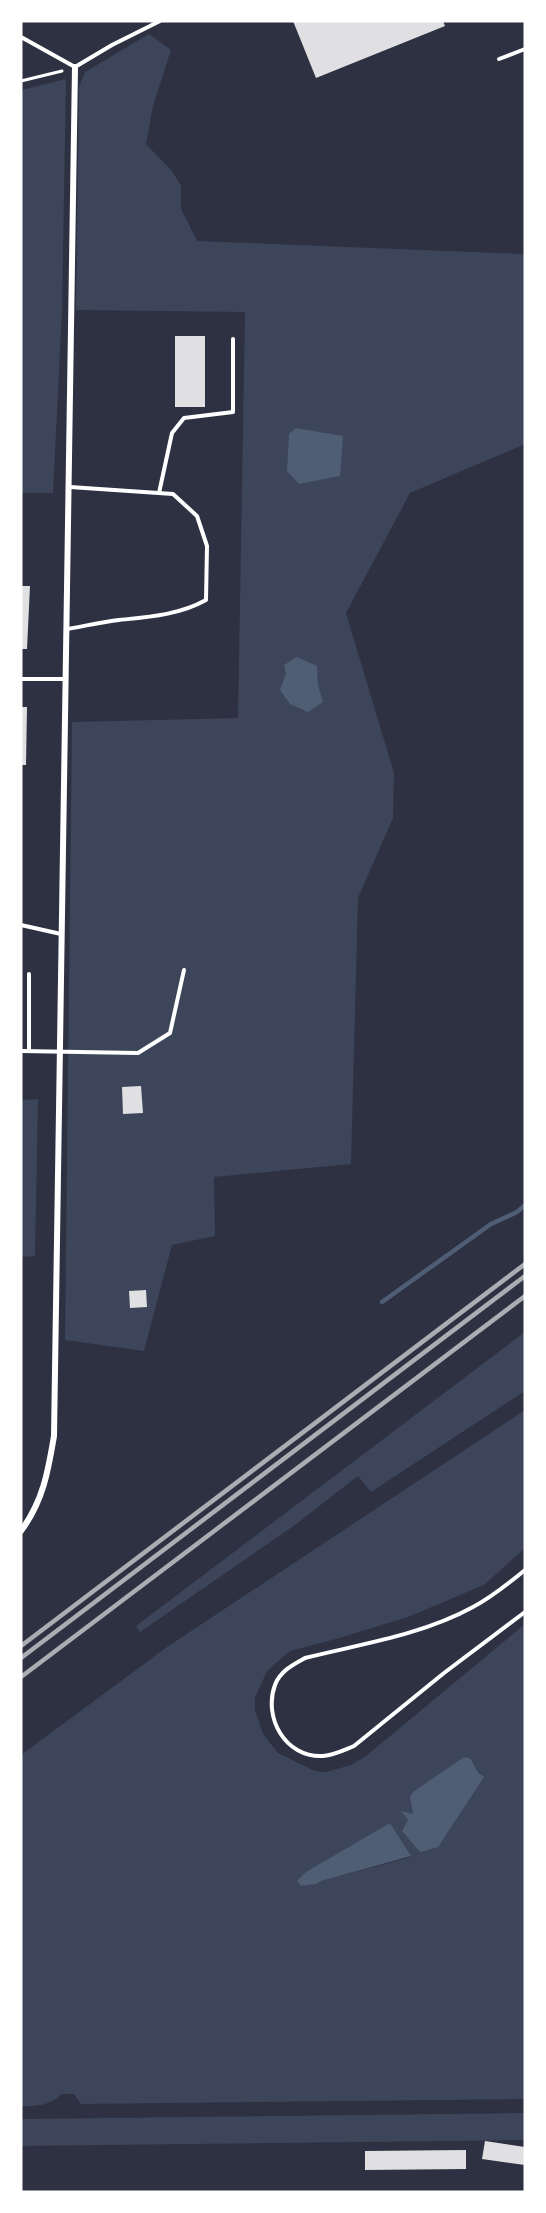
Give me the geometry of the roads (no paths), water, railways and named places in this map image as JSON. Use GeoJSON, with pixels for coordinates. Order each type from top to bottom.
{"type":"FeatureCollection","features":[{"type":"Feature","properties":{"kind":"street"},"geometry":{"type":"LineString","coordinates":[[21,1531],[38,1505],[48,1472],[54,1436],[75,67]]}},
{"type":"Feature","properties":{"kind":"lane"},"geometry":{"type":"LineString","coordinates":[[21,37],[75,67],[160,21]]}},
{"type":"Feature","properties":{"kind":"lane"},"geometry":{"type":"LineString","coordinates":[[499,58],[525,49]]}},
{"type":"Feature","properties":{"kind":"lane"},"geometry":{"type":"LineString","coordinates":[[159,493],[172,433],[184,418],[233,412],[233,339]]}},
{"type":"Feature","properties":{"kind":"lane"},"geometry":{"type":"LineString","coordinates":[[68,629],[118,620],[153,618],[194,607],[206,600],[207,546],[197,516],[173,494],[70,487]]}},
{"type":"Feature","properties":{"kind":"lane"},"geometry":{"type":"LineString","coordinates":[[21,679],[67,680]]}},
{"type":"Feature","properties":{"kind":"lane"},"geometry":{"type":"LineString","coordinates":[[21,925],[62,934]]}},
{"type":"Feature","properties":{"kind":"lane"},"geometry":{"type":"LineString","coordinates":[[21,1051],[138,1053],[170,1033],[184,970]]}},
{"type":"Feature","properties":{"kind":"lane"},"geometry":{"type":"LineString","coordinates":[[29,974],[29,1052]]}},
{"type":"Feature","properties":{"kind":"lane"},"geometry":{"type":"LineString","coordinates":[[525,1570],[495,1594],[447,1619],[420,1629],[305,1658],[289,1667],[276,1683],[272,1701],[272,1719],[288,1743],[303,1753],[321,1756],[336,1754],[354,1746],[444,1673],[525,1612]]}},
{"type":"Feature","properties":{"kind":"waterway"},"geometry":{"type":"LineString","coordinates":[[382,1302],[491,1224],[517,1212],[525,1205]]}},
{"type":"Feature","properties":{"kind":"railway"},"geometry":{"type":"LineString","coordinates":[[21,1646],[525,1264]]}},
{"type":"Feature","properties":{"kind":"railway"},"geometry":{"type":"LineString","coordinates":[[21,1658],[525,1276]]}},
{"type":"Feature","properties":{"kind":"railway"},"geometry":{"type":"LineString","coordinates":[[21,1677],[525,1296]]}}]}
